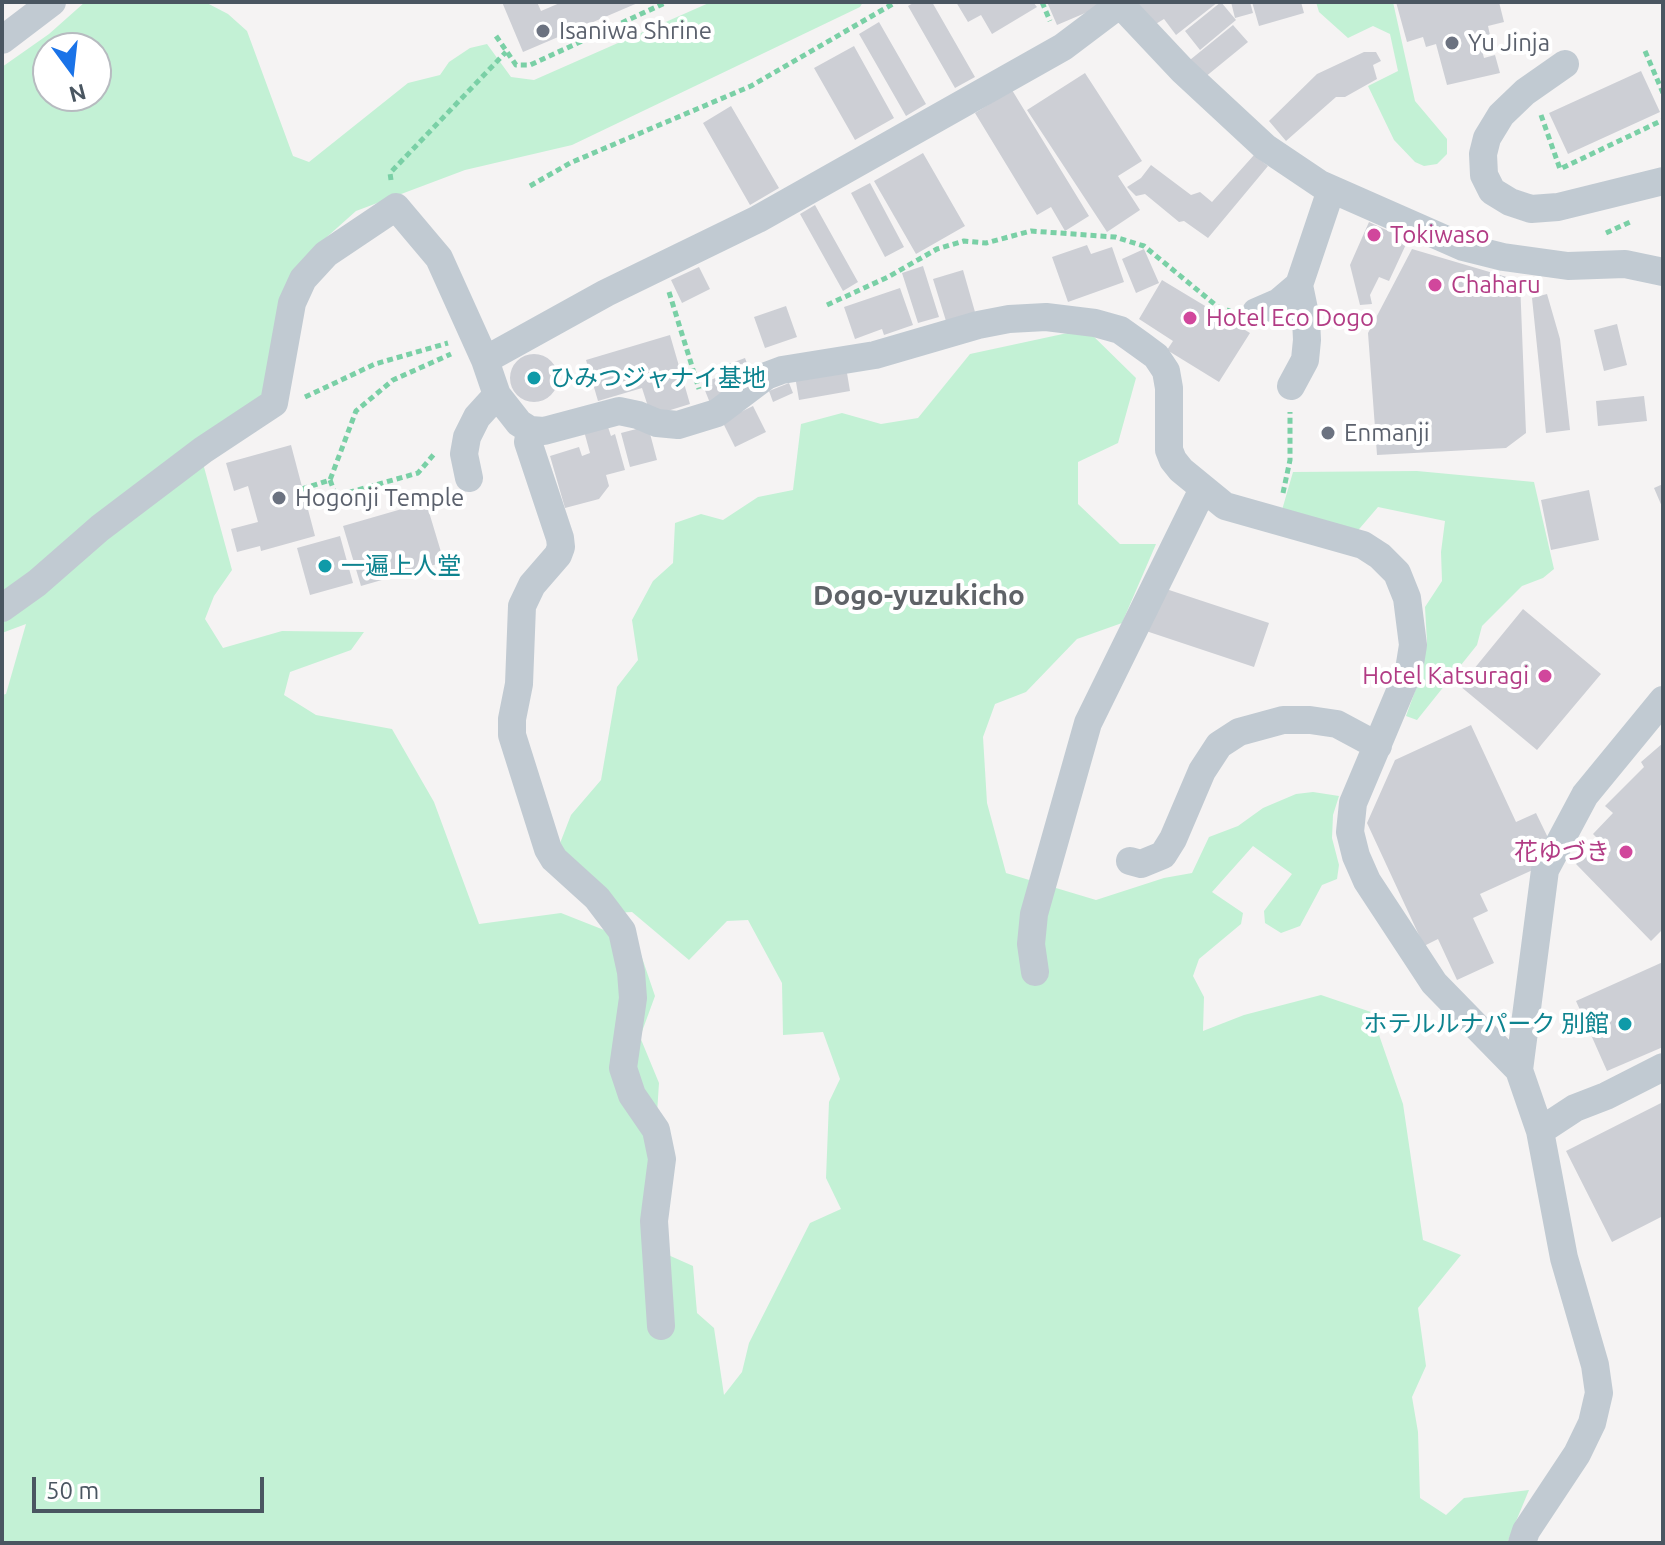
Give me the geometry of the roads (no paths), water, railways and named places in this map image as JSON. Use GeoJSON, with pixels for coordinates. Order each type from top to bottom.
{"type":"FeatureCollection","features":[{"type":"Feature","properties":{"kind":"street"},"geometry":{"type":"LineString","coordinates":[[2,40],[52,2]]}},
{"type":"Feature","properties":{"kind":"street"},"geometry":{"type":"LineString","coordinates":[[481,351],[758,219],[1063,47],[1119,3],[1182,70],[1265,147],[1331,190],[1463,247],[1503,257],[1568,266],[1625,264],[1663,272]]}},
{"type":"Feature","properties":{"kind":"street"},"geometry":{"type":"LineString","coordinates":[[1565,64],[1525,92],[1501,115],[1487,138],[1483,154],[1484,175],[1492,191],[1510,202],[1531,209],[1558,207],[1663,181]]}},
{"type":"Feature","properties":{"kind":"street"},"geometry":{"type":"LineString","coordinates":[[1291,386],[1305,360],[1307,340],[1299,285],[1331,190]]}},
{"type":"Feature","properties":{"kind":"street"},"geometry":{"type":"LineString","coordinates":[[2,608],[37,583],[111,519],[203,450],[274,403],[292,303],[303,279],[326,254],[396,207],[439,258],[481,351],[497,395],[519,423],[530,430],[544,431],[619,411],[657,423],[678,425],[708,417],[766,376],[782,370],[875,355],[1009,319],[1046,317],[1095,323],[1120,330],[1156,356],[1166,371],[1169,450],[1181,470],[1225,506],[1363,545],[1397,573],[1407,598],[1413,645],[1409,670],[1353,803],[1350,832],[1367,881],[1434,983],[1519,1070],[1540,1131],[1564,1258],[1595,1365],[1599,1393],[1592,1423],[1577,1454],[1526,1531],[1522,1543]]}},
{"type":"Feature","properties":{"kind":"street"},"geometry":{"type":"LineString","coordinates":[[1256,312],[1279,302],[1299,285]]}},
{"type":"Feature","properties":{"kind":"street"},"geometry":{"type":"LineString","coordinates":[[469,478],[464,454],[467,437],[477,417],[497,395]]}},
{"type":"Feature","properties":{"kind":"street"},"geometry":{"type":"LineString","coordinates":[[530,430],[528,442],[561,547],[558,555],[532,585],[522,606],[519,684],[512,735],[548,849],[554,859],[597,898],[622,931],[633,998],[623,1068],[632,1095],[656,1130],[662,1159],[654,1221],[661,1326]]}},
{"type":"Feature","properties":{"kind":"street"},"geometry":{"type":"LineString","coordinates":[[1035,972],[1031,944],[1034,914],[1088,723],[1203,489]]}},
{"type":"Feature","properties":{"kind":"street"},"geometry":{"type":"LineString","coordinates":[[1519,1070],[1545,870],[1585,795],[1663,700]]}},
{"type":"Feature","properties":{"kind":"street"},"geometry":{"type":"LineString","coordinates":[[1130,861],[1141,864],[1163,855],[1202,771],[1219,745],[1239,732],[1283,720],[1310,720],[1337,724],[1378,746]]}},
{"type":"Feature","properties":{"kind":"street"},"geometry":{"type":"LineString","coordinates":[[1540,1131],[1575,1108],[1663,1067]]}},
{"type":"Feature","properties":{"kind":"place","name":"Isaniwa Shrine"},"geometry":{"type":"Point","coordinates":[543,31]}},
{"type":"Feature","properties":{"kind":"place","name":"Yu Jinja"},"geometry":{"type":"Point","coordinates":[1452,43]}},
{"type":"Feature","properties":{"kind":"place","name":"Tokiwaso"},"geometry":{"type":"Point","coordinates":[1374,235]}},
{"type":"Feature","properties":{"kind":"place","name":"Chaharu"},"geometry":{"type":"Point","coordinates":[1435,285]}},
{"type":"Feature","properties":{"kind":"place","name":"Hotel Eco Dogo"},"geometry":{"type":"Point","coordinates":[1190,318]}},
{"type":"Feature","properties":{"kind":"place","name":"ひみつジャナイ基地"},"geometry":{"type":"Point","coordinates":[534,378]}},
{"type":"Feature","properties":{"kind":"place","name":"Enmanji"},"geometry":{"type":"Point","coordinates":[1328,433]}},
{"type":"Feature","properties":{"kind":"place","name":"Hogonji Temple"},"geometry":{"type":"Point","coordinates":[279,498]}},
{"type":"Feature","properties":{"kind":"place","name":"一遍上人堂"},"geometry":{"type":"Point","coordinates":[325,566]}},
{"type":"Feature","properties":{"kind":"place","name":"Hotel Katsuragi"},"geometry":{"type":"Point","coordinates":[1545,676]}},
{"type":"Feature","properties":{"kind":"place","name":"花ゆづき"},"geometry":{"type":"Point","coordinates":[1626,852]}},
{"type":"Feature","properties":{"kind":"place","name":"ホテルルナパーク 別館"},"geometry":{"type":"Point","coordinates":[1625,1024]}},
{"type":"Feature","properties":{"kind":"district","name":"Dogo-yuzukicho"},"geometry":{"type":"Point","coordinates":[919,596]}}]}
